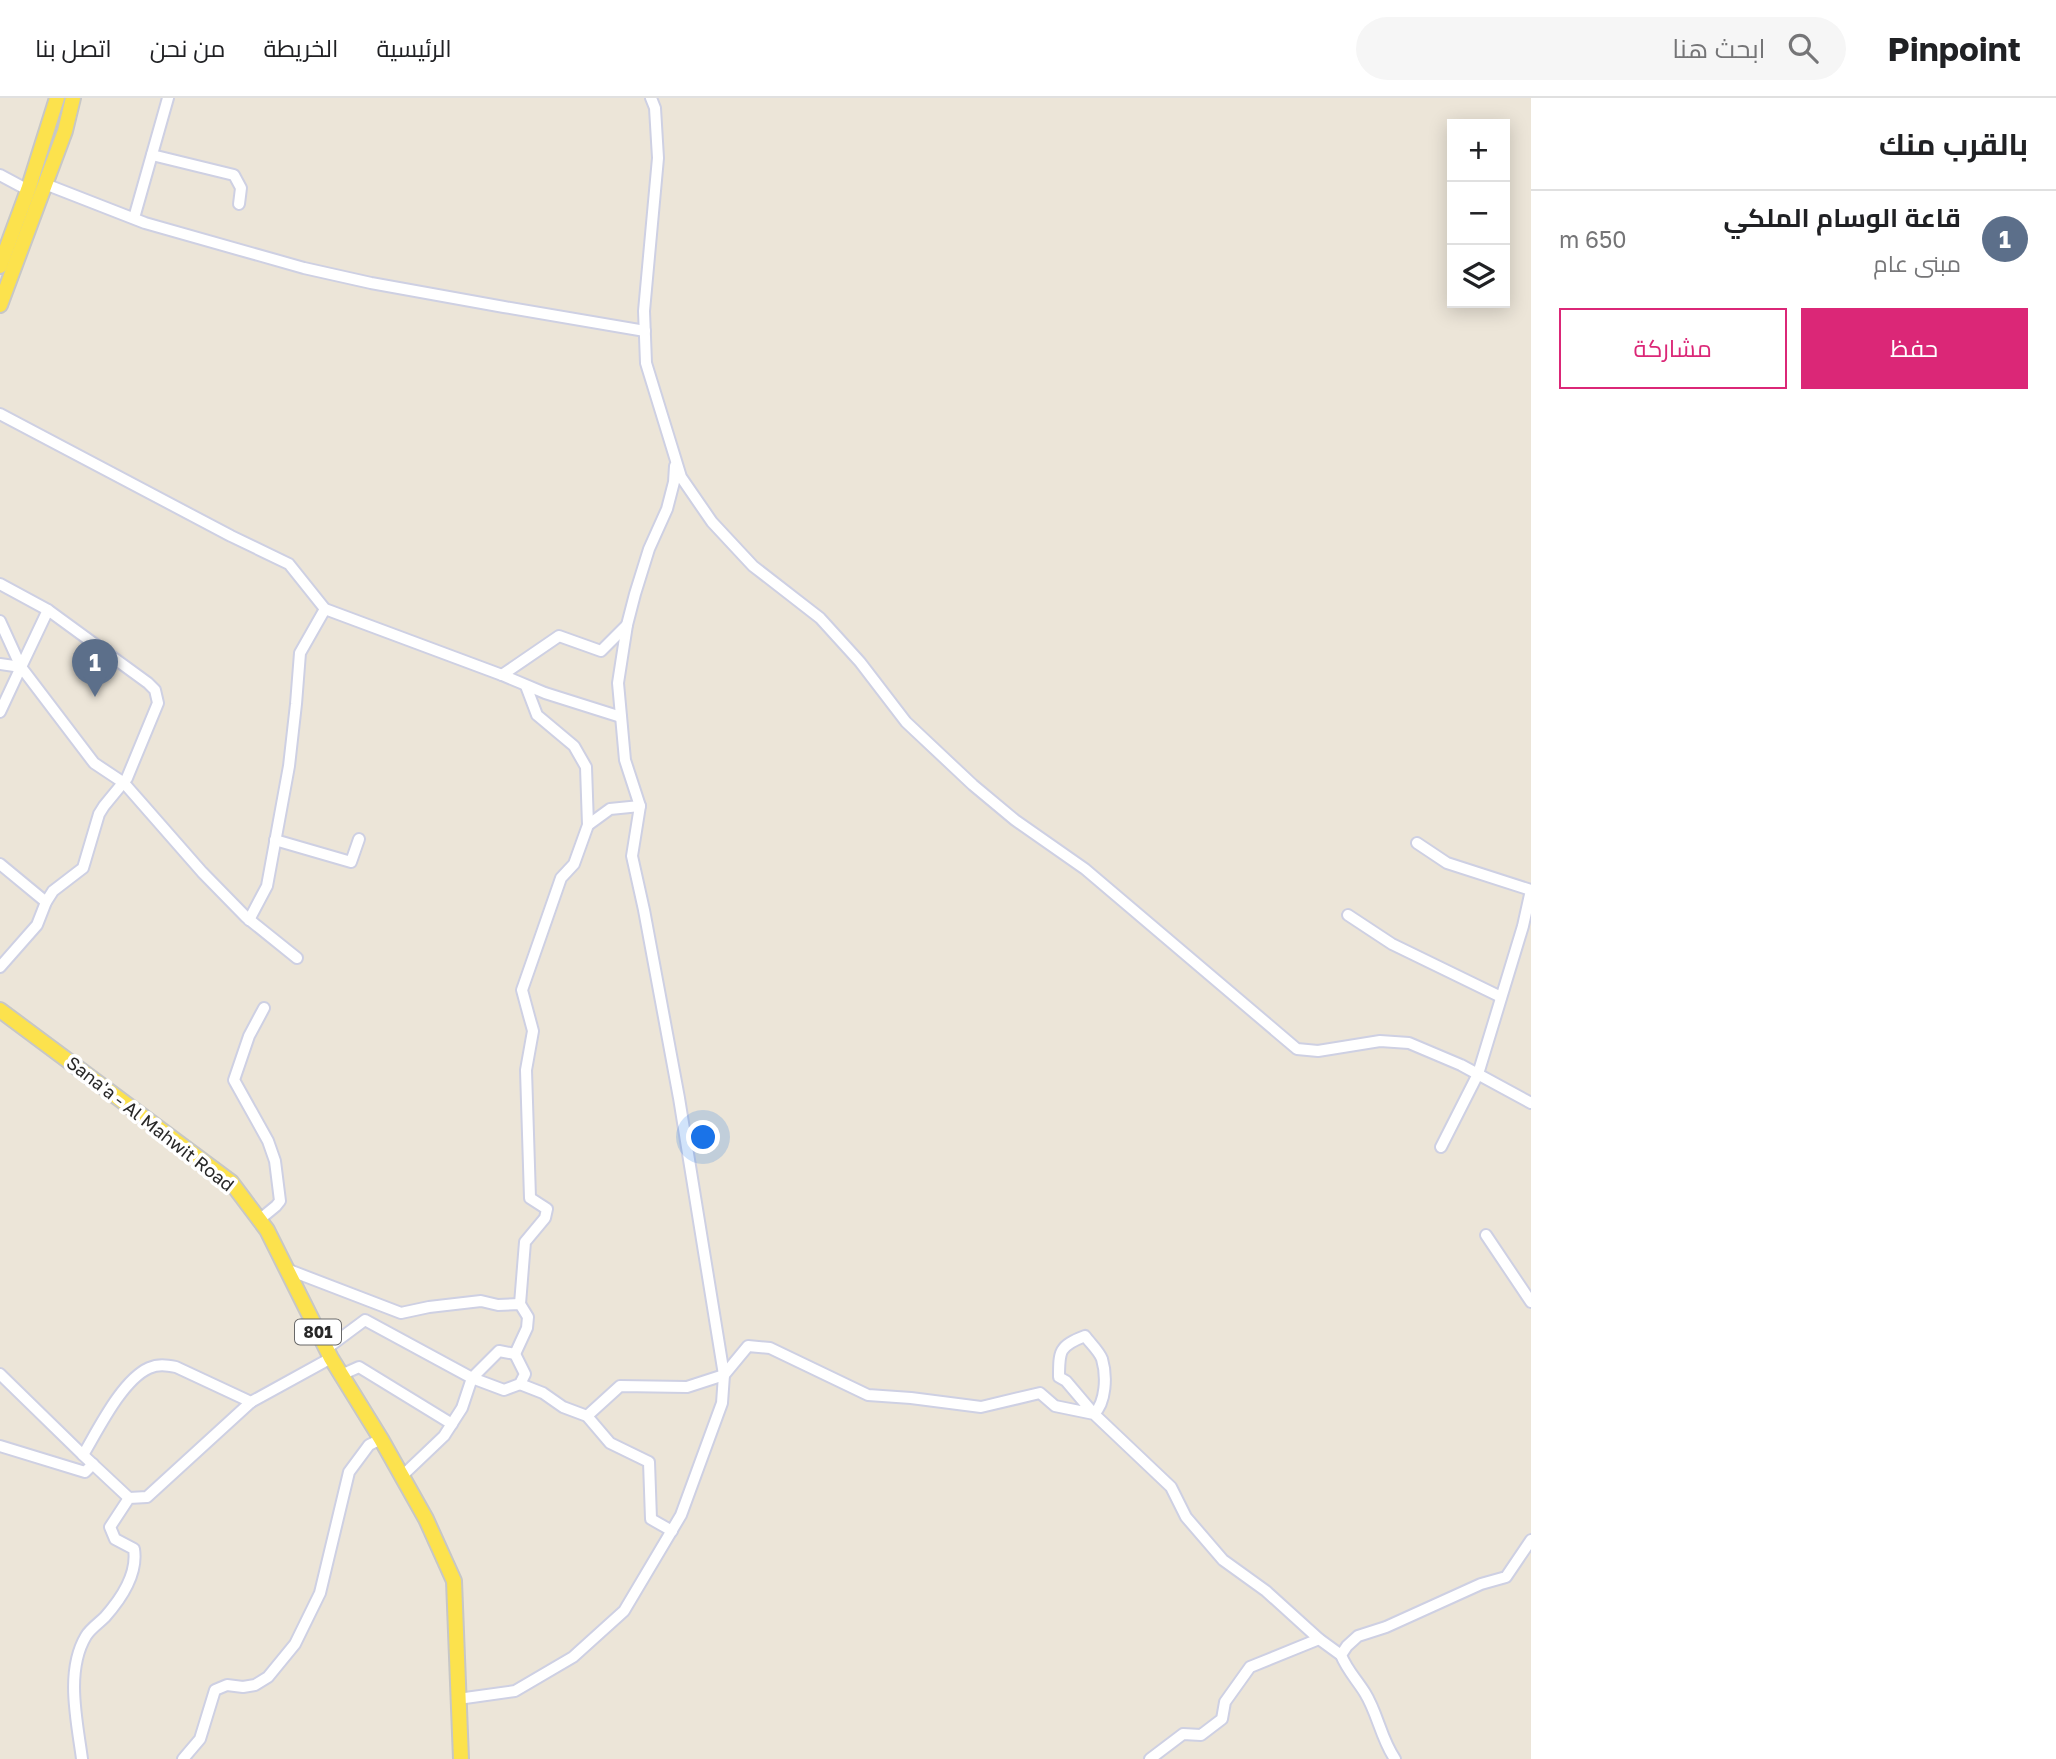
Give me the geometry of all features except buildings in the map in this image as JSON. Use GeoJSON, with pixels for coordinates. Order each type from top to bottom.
{"type":"FeatureCollection","features":[{"type":"Feature","properties":{"kind":"main road"},"geometry":{"type":"LineString","coordinates":[[0,265],[28,190],[57,98]]}},
{"type":"Feature","properties":{"kind":"main road"},"geometry":{"type":"LineString","coordinates":[[0,305],[65,131],[73,98]]}},
{"type":"Feature","properties":{"kind":"main road","name":"Sana'a - Al Mahwit Road"},"geometry":{"type":"LineString","coordinates":[[1,1013],[231,1182],[267,1230],[329,1354],[426,1518],[454,1581],[461,1759]]}},
{"type":"Feature","properties":{"kind":"street"},"geometry":{"type":"LineString","coordinates":[[134,218],[168,98]]}},
{"type":"Feature","properties":{"kind":"street"},"geometry":{"type":"LineString","coordinates":[[651,98],[655,108],[658,158],[644,311],[646,363],[681,477],[712,522],[753,566],[820,618],[860,662],[906,722],[973,785],[1015,820],[1085,869],[1297,1049],[1318,1051],[1380,1041],[1409,1043],[1461,1065],[1531,1103]]}},
{"type":"Feature","properties":{"kind":"street"},"geometry":{"type":"LineString","coordinates":[[152,155],[234,175],[241,188],[239,204]]}},
{"type":"Feature","properties":{"kind":"street"},"geometry":{"type":"LineString","coordinates":[[0,175],[28,190]]}},
{"type":"Feature","properties":{"kind":"street"},"geometry":{"type":"LineString","coordinates":[[46,184],[134,218],[239,251],[318,271],[645,331]]}},
{"type":"Feature","properties":{"kind":"street"},"geometry":{"type":"LineString","coordinates":[[0,414],[230,536],[289,564],[325,609],[502,674],[526,686],[621,717]]}},
{"type":"Feature","properties":{"kind":"street"},"geometry":{"type":"LineString","coordinates":[[458,1699],[515,1691],[573,1657],[624,1611],[681,1515],[722,1403],[724,1375],[679,1098],[632,856],[640,806],[625,760],[618,683],[627,625],[649,549],[667,509],[676,460]]}},
{"type":"Feature","properties":{"kind":"street"},"geometry":{"type":"LineString","coordinates":[[0,584],[48,610],[148,683],[155,690],[158,699],[124,783],[102,810],[83,868],[58,887],[46,902],[37,925],[0,967]]}},
{"type":"Feature","properties":{"kind":"street"},"geometry":{"type":"LineString","coordinates":[[249,920],[267,886],[289,766],[300,653],[325,609]]}},
{"type":"Feature","properties":{"kind":"street"},"geometry":{"type":"LineString","coordinates":[[0,712],[48,610]]}},
{"type":"Feature","properties":{"kind":"street"},"geometry":{"type":"LineString","coordinates":[[0,621],[22,667],[93,763],[124,783],[202,872],[249,920],[297,958]]}},
{"type":"Feature","properties":{"kind":"street"},"geometry":{"type":"LineString","coordinates":[[502,674],[559,636],[601,651],[627,625]]}},
{"type":"Feature","properties":{"kind":"street"},"geometry":{"type":"LineString","coordinates":[[0,664],[22,667]]}},
{"type":"Feature","properties":{"kind":"street"},"geometry":{"type":"LineString","coordinates":[[515,1354],[527,1328],[528,1317],[520,1304],[525,1242],[545,1218],[547,1209],[530,1198],[526,1070],[533,1031],[522,990],[561,878],[574,864],[588,825],[586,767],[574,746],[537,715],[526,686]]}},
{"type":"Feature","properties":{"kind":"street"},"geometry":{"type":"LineString","coordinates":[[588,825],[610,809],[640,806]]}},
{"type":"Feature","properties":{"kind":"street"},"geometry":{"type":"LineString","coordinates":[[275,840],[351,862],[359,839]]}},
{"type":"Feature","properties":{"kind":"street"},"geometry":{"type":"LineString","coordinates":[[1417,843],[1447,863],[1531,890],[1527,928],[1501,997],[1478,1074],[1441,1147]]}},
{"type":"Feature","properties":{"kind":"street"},"geometry":{"type":"LineString","coordinates":[[0,864],[46,902]]}},
{"type":"Feature","properties":{"kind":"street"},"geometry":{"type":"LineString","coordinates":[[1348,915],[1392,944],[1501,997]]}},
{"type":"Feature","properties":{"kind":"street"},"geometry":{"type":"LineString","coordinates":[[259,1220],[280,1201],[275,1161],[268,1141],[234,1080],[249,1036],[264,1008]]}},
{"type":"Feature","properties":{"kind":"street"},"geometry":{"type":"LineString","coordinates":[[1486,1235],[1531,1302]]}},
{"type":"Feature","properties":{"kind":"street"},"geometry":{"type":"LineString","coordinates":[[289,1270],[401,1313],[481,1301],[498,1305],[520,1304]]}},
{"type":"Feature","properties":{"kind":"street"},"geometry":{"type":"LineString","coordinates":[[0,1374],[129,1498],[147,1497],[251,1402],[329,1354],[365,1320],[472,1378],[504,1390],[520,1384],[543,1393],[562,1407],[587,1416],[610,1443],[649,1462],[651,1520],[672,1531]]}},
{"type":"Feature","properties":{"kind":"street"},"geometry":{"type":"LineString","coordinates":[[1094,1414],[1101,1408],[1105,1382],[1101,1358],[1085,1336],[1068,1342],[1059,1355],[1059,1377],[1066,1381],[1094,1414],[1171,1487],[1186,1517],[1223,1560],[1266,1591],[1341,1656],[1346,1668],[1365,1693],[1377,1716],[1386,1746],[1395,1759]]}},
{"type":"Feature","properties":{"kind":"street"},"geometry":{"type":"LineString","coordinates":[[587,1416],[620,1386],[687,1387],[724,1375],[748,1346],[770,1348],[868,1395],[981,1407],[1040,1393],[1055,1406],[1094,1414]]}},
{"type":"Feature","properties":{"kind":"street"},"geometry":{"type":"LineString","coordinates":[[402,1476],[444,1436],[462,1408],[472,1378],[499,1351],[515,1354]]}},
{"type":"Feature","properties":{"kind":"street"},"geometry":{"type":"LineString","coordinates":[[515,1354],[525,1374],[520,1384]]}},
{"type":"Feature","properties":{"kind":"street"},"geometry":{"type":"LineString","coordinates":[[83,1455],[121,1394],[148,1369],[163,1365],[176,1367],[251,1402]]}},
{"type":"Feature","properties":{"kind":"street"},"geometry":{"type":"LineString","coordinates":[[341,1375],[359,1367],[452,1424]]}},
{"type":"Feature","properties":{"kind":"street"},"geometry":{"type":"LineString","coordinates":[[183,1759],[200,1739],[215,1690],[226,1685],[243,1687],[262,1681],[295,1644],[320,1593],[349,1472],[369,1445],[381,1439]]}},
{"type":"Feature","properties":{"kind":"street"},"geometry":{"type":"LineString","coordinates":[[0,1446],[85,1472],[93,1464]]}},
{"type":"Feature","properties":{"kind":"street"},"geometry":{"type":"LineString","coordinates":[[82,1759],[74,1693],[75,1665],[86,1635],[122,1596],[136,1560],[134,1549],[115,1539],[110,1527],[129,1498]]}},
{"type":"Feature","properties":{"kind":"street"},"geometry":{"type":"LineString","coordinates":[[1341,1656],[1358,1636],[1386,1627],[1481,1584],[1506,1577],[1531,1540]]}},
{"type":"Feature","properties":{"kind":"street"},"geometry":{"type":"LineString","coordinates":[[1150,1759],[1183,1734],[1201,1735],[1222,1719],[1225,1702],[1250,1667],[1319,1639]]}},
{"type":"Feature","properties":{"kind":"place","name":"قاعة الوسام الملكي"},"geometry":{"type":"Point","coordinates":[95,697]}}]}
